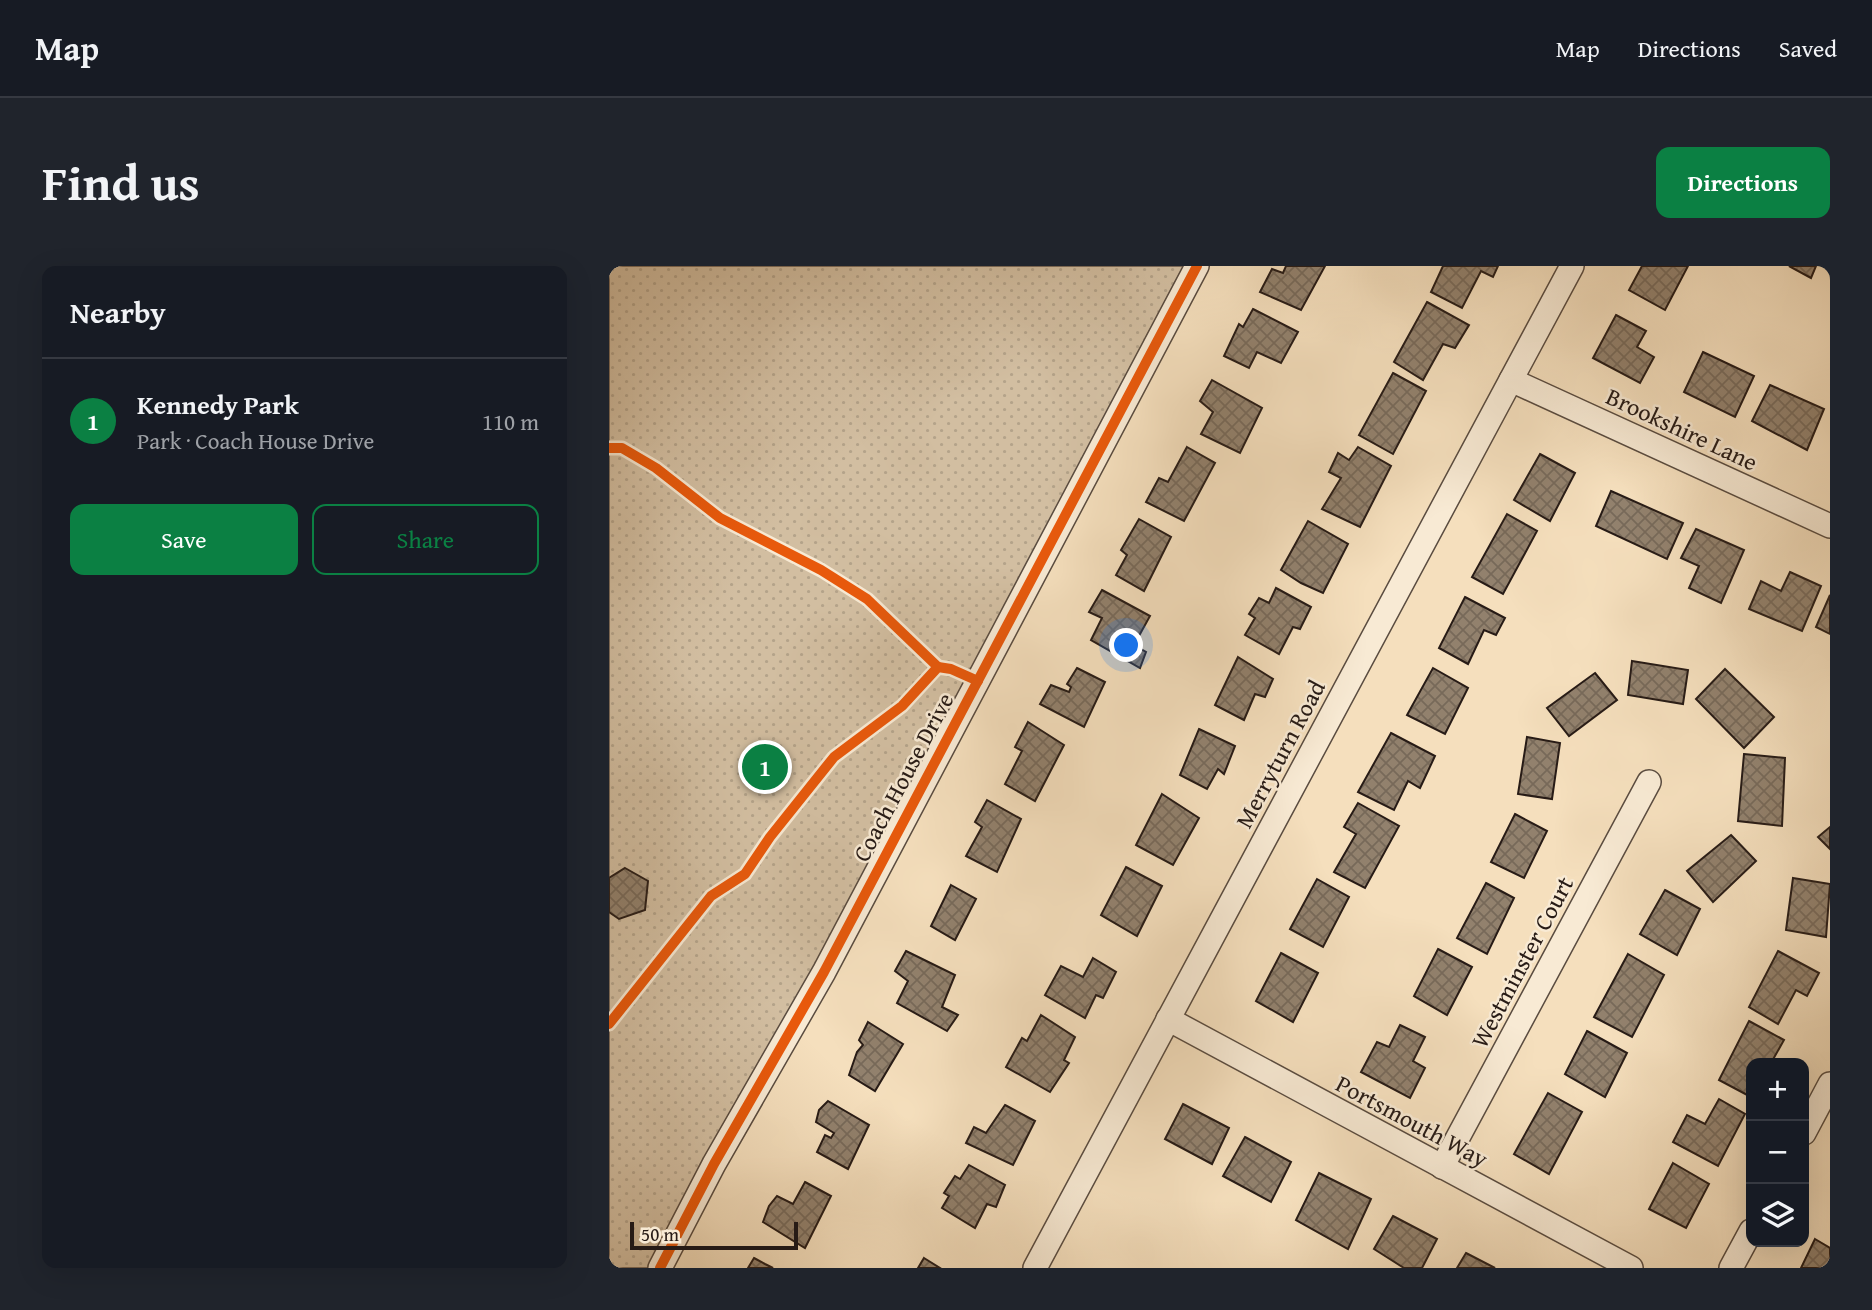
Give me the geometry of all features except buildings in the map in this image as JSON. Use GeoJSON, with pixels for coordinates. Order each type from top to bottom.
{"type":"FeatureCollection","features":[{"type":"Feature","properties":{"kind":"street","name":"Coach House Drive"},"geometry":{"type":"LineString","coordinates":[[660,1268],[714,1164],[824,972],[1197,266]]}},
{"type":"Feature","properties":{"kind":"street","name":"Merryturn Road"},"geometry":{"type":"LineString","coordinates":[[1035,1268],[1572,266]]}},
{"type":"Feature","properties":{"kind":"street","name":"Brookshire Lane"},"geometry":{"type":"LineString","coordinates":[[1511,380],[1830,526]]}},
{"type":"Feature","properties":{"kind":"street","name":"Westminster Court"},"geometry":{"type":"LineString","coordinates":[[1442,1167],[1649,782]]}},
{"type":"Feature","properties":{"kind":"street","name":"Portsmouth Way"},"geometry":{"type":"LineString","coordinates":[[1168,1019],[1631,1268]]}},
{"type":"Feature","properties":{"kind":"street"},"geometry":{"type":"LineString","coordinates":[[1809,1124],[1830,1084]]}},
{"type":"Feature","properties":{"kind":"street"},"geometry":{"type":"LineString","coordinates":[[1731,1268],[1746,1240]]}},
{"type":"Feature","properties":{"kind":"shaded area"},"geometry":{"type":"Polygon","coordinates":[[[609,266],[1184,266],[656,1268],[609,1268],[609,266]]]}},
{"type":"Feature","properties":{"kind":"cycle path"},"geometry":{"type":"LineString","coordinates":[[660,1268],[714,1164],[824,972],[1197,266]]}},
{"type":"Feature","properties":{"kind":"cycle path"},"geometry":{"type":"LineString","coordinates":[[609,448],[622,448],[656,468],[720,518],[821,570],[867,599],[938,667]]}},
{"type":"Feature","properties":{"kind":"cycle path"},"geometry":{"type":"LineString","coordinates":[[609,1024],[711,896],[745,874],[770,837],[834,757],[902,706],[938,667],[951,669],[978,681]]}},
{"type":"Feature","properties":{"kind":"place","name":"Kennedy Park"},"geometry":{"type":"Point","coordinates":[765,767]}}]}
